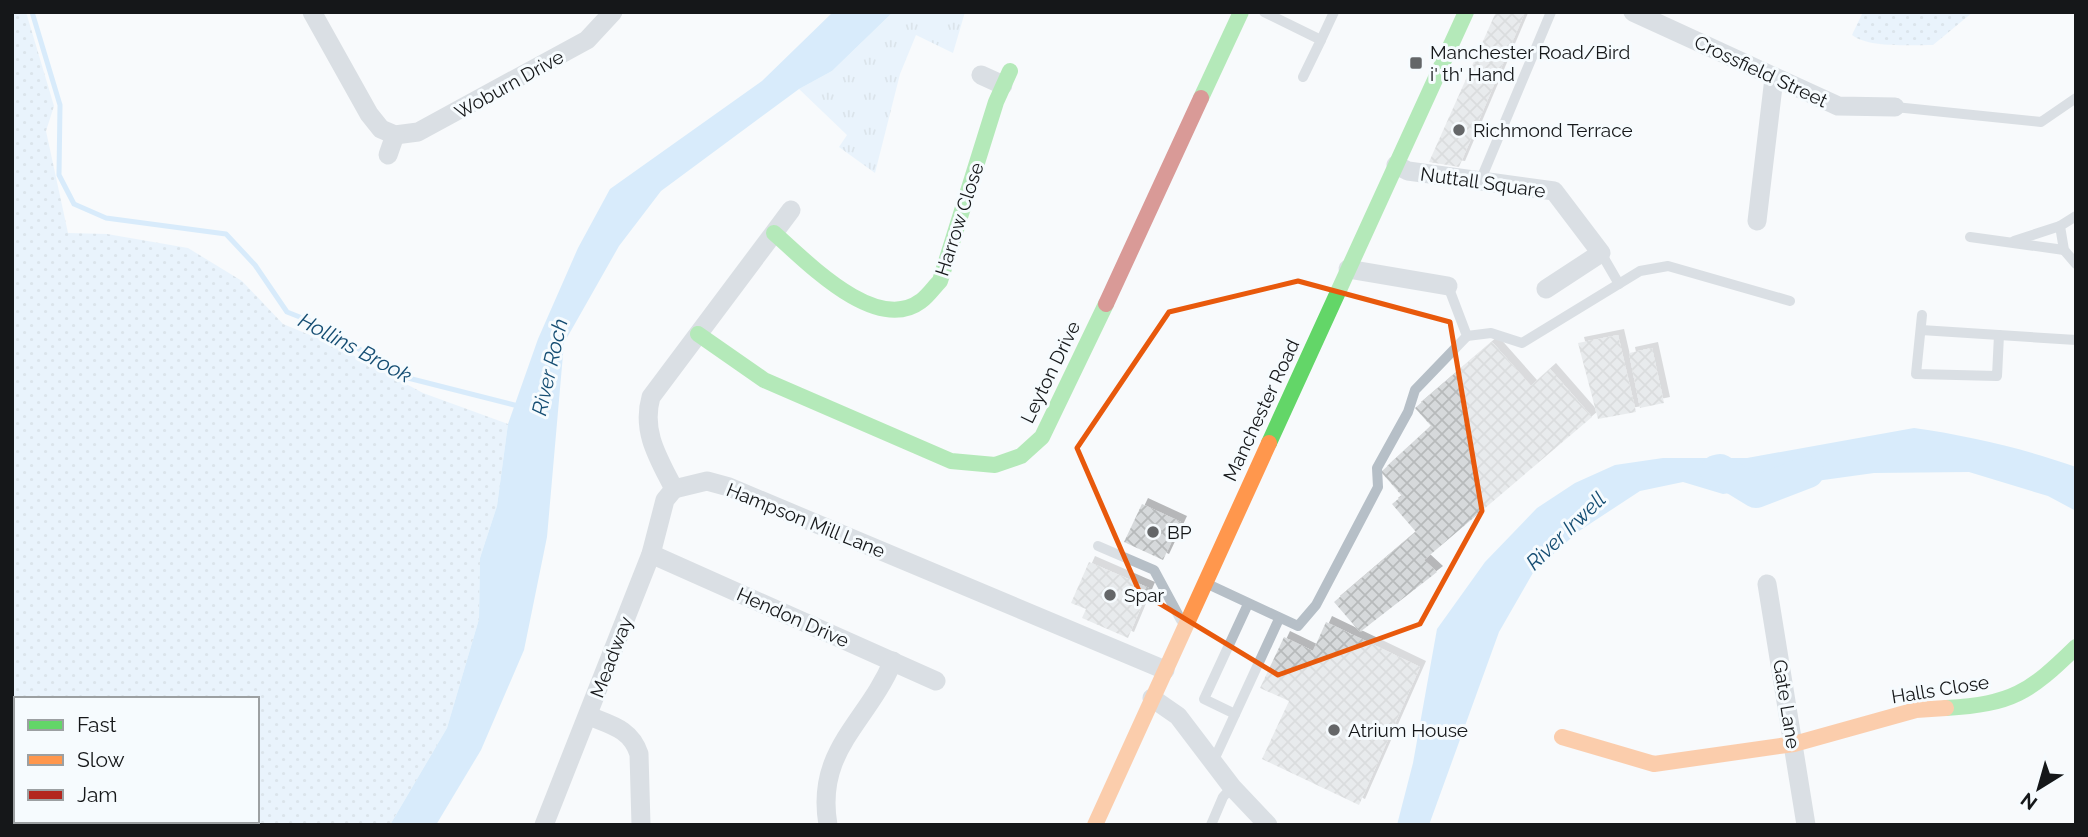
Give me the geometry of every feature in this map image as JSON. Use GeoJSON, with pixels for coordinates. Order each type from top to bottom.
{"type":"FeatureCollection","features":[{"type":"Feature","properties":{"kind":"main road","name":"Leyton Drive"},"geometry":{"type":"LineString","coordinates":[[698,334],[764,380],[951,461],[992,467],[1017,459],[1037,444],[1051,424],[1241,12]]}},
{"type":"Feature","properties":{"kind":"main road","name":"Manchester Road"},"geometry":{"type":"LineString","coordinates":[[1095,825],[1466,12]]}},
{"type":"Feature","properties":{"kind":"main road","name":"Harrow Close"},"geometry":{"type":"LineString","coordinates":[[774,233],[870,307],[890,311],[920,303],[940,281],[1007,78]]}},
{"type":"Feature","properties":{"kind":"main road","name":"Halls Close"},"geometry":{"type":"LineString","coordinates":[[1562,737],[1654,764],[1794,744],[1916,710],[1982,706],[2010,699],[2039,683],[2076,647]]}},
{"type":"Feature","properties":{"kind":"street","name":"Woburn Drive"},"geometry":{"type":"LineString","coordinates":[[395,135],[418,132],[438,123],[587,40],[613,12]]}},
{"type":"Feature","properties":{"kind":"street"},"geometry":{"type":"LineString","coordinates":[[319,14],[369,114],[381,129],[395,135],[388,155]]}},
{"type":"Feature","properties":{"kind":"street","name":"Crossfield Street"},"geometry":{"type":"LineString","coordinates":[[1646,15],[1774,78],[1838,106],[1895,107]]}},
{"type":"Feature","properties":{"kind":"street","name":"Harrow Close"},"geometry":{"type":"LineString","coordinates":[[981,75],[1007,78]]}},
{"type":"Feature","properties":{"kind":"street"},"geometry":{"type":"LineString","coordinates":[[1757,221],[1774,78]]}},
{"type":"Feature","properties":{"kind":"street","name":"Nuttall Square"},"geometry":{"type":"LineString","coordinates":[[1396,165],[1408,171],[1554,191],[1601,253]]}},
{"type":"Feature","properties":{"kind":"street"},"geometry":{"type":"LineString","coordinates":[[674,489],[650,439],[648,407],[656,387],[791,210]]}},
{"type":"Feature","properties":{"kind":"street"},"geometry":{"type":"LineString","coordinates":[[1546,289],[1601,253]]}},
{"type":"Feature","properties":{"kind":"street"},"geometry":{"type":"LineString","coordinates":[[1348,269],[1448,286]]}},
{"type":"Feature","properties":{"kind":"street","name":"Hampson Mill Lane"},"geometry":{"type":"LineString","coordinates":[[674,489],[707,481],[729,487],[1165,670]]}},
{"type":"Feature","properties":{"kind":"street","name":"Meadway"},"geometry":{"type":"LineString","coordinates":[[544,825],[651,554],[660,513],[674,489]]}},
{"type":"Feature","properties":{"kind":"street","name":"Hendon Drive"},"geometry":{"type":"LineString","coordinates":[[651,554],[936,681]]}},
{"type":"Feature","properties":{"kind":"street","name":"Gate Lane"},"geometry":{"type":"LineString","coordinates":[[1767,584],[1806,825]]}},
{"type":"Feature","properties":{"kind":"street"},"geometry":{"type":"LineString","coordinates":[[828,825],[826,781],[836,750],[885,681],[893,662]]}},
{"type":"Feature","properties":{"kind":"street"},"geometry":{"type":"LineString","coordinates":[[1152,698],[1178,716],[1233,787],[1268,825]]}},
{"type":"Feature","properties":{"kind":"street"},"geometry":{"type":"LineString","coordinates":[[589,716],[622,729],[636,744],[639,754],[641,825]]}},
{"type":"Feature","properties":{"kind":"lane"},"geometry":{"type":"LineString","coordinates":[[1264,12],[1321,40]]}},
{"type":"Feature","properties":{"kind":"lane"},"geometry":{"type":"LineString","coordinates":[[1303,77],[1334,12]]}},
{"type":"Feature","properties":{"kind":"lane"},"geometry":{"type":"LineString","coordinates":[[1480,179],[1551,12]]}},
{"type":"Feature","properties":{"kind":"lane"},"geometry":{"type":"LineString","coordinates":[[1895,107],[2041,122],[2076,98]]}},
{"type":"Feature","properties":{"kind":"lane"},"geometry":{"type":"LineString","coordinates":[[2010,242],[2060,226],[2076,216]]}},
{"type":"Feature","properties":{"kind":"lane"},"geometry":{"type":"LineString","coordinates":[[2060,226],[2064,250],[2076,264]]}},
{"type":"Feature","properties":{"kind":"lane"},"geometry":{"type":"LineString","coordinates":[[1970,237],[2064,250]]}},
{"type":"Feature","properties":{"kind":"lane"},"geometry":{"type":"LineString","coordinates":[[1601,253],[1619,284]]}},
{"type":"Feature","properties":{"kind":"lane"},"geometry":{"type":"LineString","coordinates":[[1205,582],[1298,626],[1316,605],[1378,487],[1377,468],[1408,412],[1415,390],[1467,336],[1491,333],[1522,343],[1640,271],[1668,266],[1790,301]]}},
{"type":"Feature","properties":{"kind":"lane"},"geometry":{"type":"LineString","coordinates":[[1448,286],[1467,336]]}},
{"type":"Feature","properties":{"kind":"lane"},"geometry":{"type":"LineString","coordinates":[[1922,316],[1916,374],[1997,376],[1999,335]]}},
{"type":"Feature","properties":{"kind":"lane"},"geometry":{"type":"LineString","coordinates":[[1920,330],[2076,340]]}},
{"type":"Feature","properties":{"kind":"lane"},"geometry":{"type":"LineString","coordinates":[[1098,547],[1154,570],[1184,627]]}},
{"type":"Feature","properties":{"kind":"lane"},"geometry":{"type":"LineString","coordinates":[[1235,714],[1204,699],[1248,604]]}},
{"type":"Feature","properties":{"kind":"lane"},"geometry":{"type":"LineString","coordinates":[[1213,762],[1279,619]]}},
{"type":"Feature","properties":{"kind":"lane"},"geometry":{"type":"LineString","coordinates":[[1211,825],[1223,797],[1233,787]]}},
{"type":"Feature","properties":{"kind":"highlighted area"},"geometry":{"type":"Polygon","coordinates":[[[1298,281],[1450,322],[1482,511],[1420,624],[1278,675],[1139,591],[1077,448],[1169,312],[1298,281]]]}},
{"type":"Feature","properties":{"kind":"green space"},"geometry":{"type":"Polygon","coordinates":[[[12,12],[26,12],[54,106],[46,131],[68,233],[107,234],[188,248],[242,281],[283,324],[332,344],[423,393],[508,424],[497,506],[480,558],[479,619],[447,728],[390,825],[12,825],[12,12]]]}},
{"type":"Feature","properties":{"kind":"green space"},"geometry":{"type":"Polygon","coordinates":[[[893,12],[965,12],[953,53],[916,35],[900,74],[875,173],[839,147],[847,135],[799,89],[832,71],[893,12]]]}},
{"type":"Feature","properties":{"kind":"green space"},"geometry":{"type":"Polygon","coordinates":[[[1863,12],[1973,12],[1933,45],[1891,45],[1868,42],[1852,35],[1863,12]]]}},
{"type":"Feature","properties":{"kind":"water","name":"River Roch"},"geometry":{"type":"Polygon","coordinates":[[[833,12],[893,12],[832,71],[799,89],[661,191],[619,246],[564,343],[547,537],[524,650],[481,750],[436,825],[390,825],[447,728],[479,619],[480,558],[497,506],[508,424],[538,339],[578,248],[610,189],[762,81],[833,12]]]}},
{"type":"Feature","properties":{"kind":"water"},"geometry":{"type":"Polygon","coordinates":[[[1914,428],[1996,443],[2076,467],[2076,511],[2048,496],[1969,472],[1874,473],[1723,494],[1683,482],[1640,491],[1579,531],[1534,571],[1499,632],[1429,825],[1397,825],[1413,763],[1437,629],[1485,562],[1537,508],[1575,483],[1615,465],[1663,458],[1747,458],[1914,428]]]}},
{"type":"Feature","properties":{"kind":"building"},"geometry":{"type":"Polygon","coordinates":[[[1496,12],[1525,12],[1459,167],[1429,162],[1496,12]]]}},
{"type":"Feature","properties":{"kind":"building"},"geometry":{"type":"Polygon","coordinates":[[[1618,335],[1636,412],[1598,419],[1578,343],[1618,335]]]}},
{"type":"Feature","properties":{"kind":"building"},"geometry":{"type":"Polygon","coordinates":[[[1492,342],[1531,386],[1550,369],[1592,417],[1424,560],[1437,572],[1360,632],[1334,602],[1416,532],[1392,504],[1402,496],[1381,472],[1431,426],[1415,408],[1492,342]]]}},
{"type":"Feature","properties":{"kind":"building"},"geometry":{"type":"Polygon","coordinates":[[[1652,348],[1664,403],[1640,408],[1629,353],[1652,348]]]}},
{"type":"Feature","properties":{"kind":"building","name":"BP"},"geometry":{"type":"Polygon","coordinates":[[[1142,504],[1181,522],[1163,560],[1124,542],[1142,504]]]}},
{"type":"Feature","properties":{"kind":"building","name":"Spar"},"geometry":{"type":"Polygon","coordinates":[[[1089,562],[1149,588],[1128,638],[1082,618],[1086,609],[1071,603],[1089,562]]]}},
{"type":"Feature","properties":{"kind":"building","name":"Atrium House"},"geometry":{"type":"Polygon","coordinates":[[[1326,622],[1420,667],[1359,805],[1262,759],[1289,701],[1260,688],[1284,637],[1313,651],[1326,622]]]}},
{"type":"Feature","properties":{"kind":"waterway","name":"Hollins Brook"},"geometry":{"type":"LineString","coordinates":[[32,12],[60,105],[59,175],[74,204],[106,218],[226,234],[255,265],[287,312],[315,323],[408,378],[522,407]]}},
{"type":"Feature","properties":{"kind":"waterway","name":"River Irwell"},"geometry":{"type":"LineString","coordinates":[[1716,471],[1720,470],[1756,492],[1808,472]]}},
{"type":"Feature","properties":{"kind":"traffic: fast"},"geometry":{"type":"LineString","coordinates":[[1201,98],[1241,12]]}},
{"type":"Feature","properties":{"kind":"traffic: fast"},"geometry":{"type":"LineString","coordinates":[[1269,443],[1466,12]]}},
{"type":"Feature","properties":{"kind":"traffic: fast"},"geometry":{"type":"LineString","coordinates":[[774,233],[823,276],[863,302],[884,309],[903,309],[921,301],[940,281],[996,102],[1010,71]]}},
{"type":"Feature","properties":{"kind":"traffic: fast"},"geometry":{"type":"LineString","coordinates":[[698,334],[764,380],[951,461],[995,465],[1021,456],[1042,437],[1106,304]]}},
{"type":"Feature","properties":{"kind":"traffic: fast"},"geometry":{"type":"LineString","coordinates":[[1946,708],[1988,703],[2018,693],[2045,675],[2076,647]]}},
{"type":"Feature","properties":{"kind":"traffic: slow"},"geometry":{"type":"LineString","coordinates":[[1095,825],[1269,443]]}},
{"type":"Feature","properties":{"kind":"traffic: slow"},"geometry":{"type":"LineString","coordinates":[[1562,737],[1654,764],[1794,744],[1916,710],[1946,708]]}},
{"type":"Feature","properties":{"kind":"traffic: jam"},"geometry":{"type":"LineString","coordinates":[[1106,304],[1201,98]]}},
{"type":"Feature","properties":{"kind":"place","name":"Manchester Road/Bird i' th' Hand"},"geometry":{"type":"Point","coordinates":[1416,63]}},
{"type":"Feature","properties":{"kind":"place","name":"Richmond Terrace"},"geometry":{"type":"Point","coordinates":[1459,130]}},
{"type":"Feature","properties":{"kind":"place","name":"BP"},"geometry":{"type":"Point","coordinates":[1153,532]}},
{"type":"Feature","properties":{"kind":"place","name":"Spar"},"geometry":{"type":"Point","coordinates":[1110,595]}},
{"type":"Feature","properties":{"kind":"place","name":"Atrium House"},"geometry":{"type":"Point","coordinates":[1334,730]}}]}
